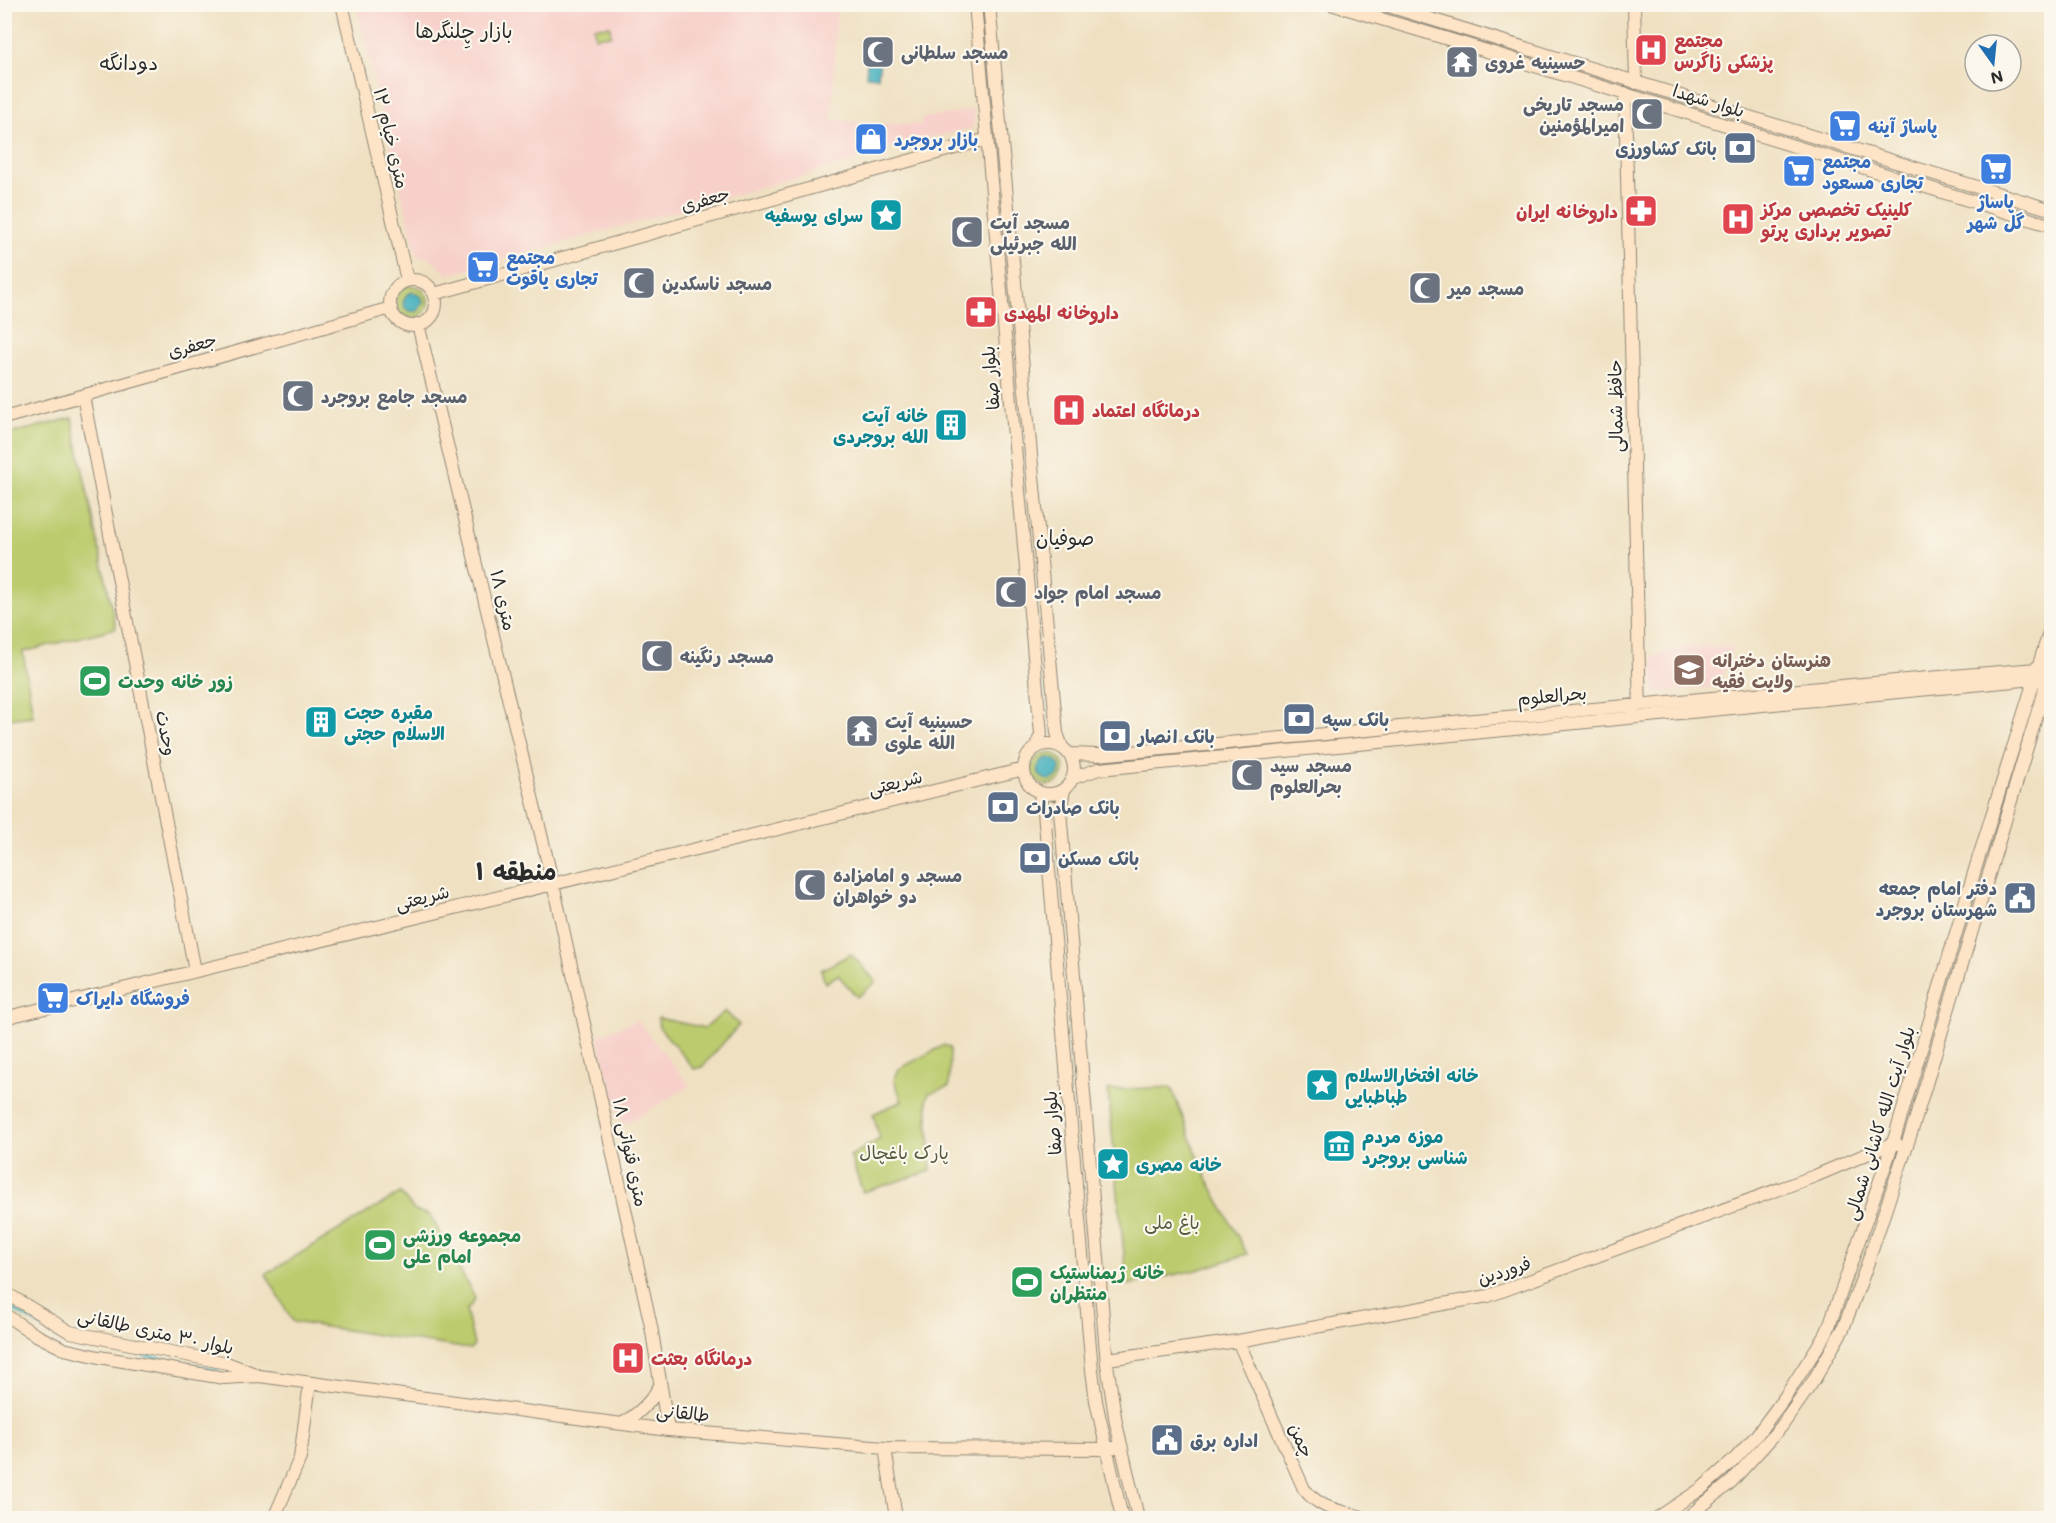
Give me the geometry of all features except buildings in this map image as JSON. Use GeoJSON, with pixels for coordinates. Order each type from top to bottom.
{"type":"FeatureCollection","features":[{"type":"Feature","properties":{"kind":"main road","name":"۱۲ متری خیام"},"geometry":{"type":"LineString","coordinates":[[342,4],[407,280]]}},
{"type":"Feature","properties":{"kind":"main road","name":"بلوار صفا"},"geometry":{"type":"LineString","coordinates":[[975,4],[1041,734],[1036,747]]}},
{"type":"Feature","properties":{"kind":"main road","name":"بلوار صفا"},"geometry":{"type":"LineString","coordinates":[[989,4],[1057,733],[1066,751]]}},
{"type":"Feature","properties":{"kind":"main road"},"geometry":{"type":"LineString","coordinates":[[1331,4],[1354,12]]}},
{"type":"Feature","properties":{"kind":"main road"},"geometry":{"type":"LineString","coordinates":[[1340,4],[1354,12]]}},
{"type":"Feature","properties":{"kind":"main road","name":"بلوار شهدا"},"geometry":{"type":"LineString","coordinates":[[1382,4],[2052,210]]}},
{"type":"Feature","properties":{"kind":"main road"},"geometry":{"type":"LineString","coordinates":[[1625,93],[1636,83],[1634,4]]}},
{"type":"Feature","properties":{"kind":"main road","name":"بلوار شهدا"},"geometry":{"type":"LineString","coordinates":[[1354,12],[1625,93],[2052,226]]}},
{"type":"Feature","properties":{"kind":"main road","name":"حافظ شمالی"},"geometry":{"type":"LineString","coordinates":[[1625,93],[1640,711]]}},
{"type":"Feature","properties":{"kind":"main road","name":"جعفری"},"geometry":{"type":"LineString","coordinates":[[434,294],[987,139]]}},
{"type":"Feature","properties":{"kind":"main road"},"geometry":{"type":"LineString","coordinates":[[407,280],[426,284],[434,294],[433,313],[418,324],[404,324],[393,315],[392,294],[395,288],[407,280]]}},
{"type":"Feature","properties":{"kind":"main road","name":"جعفری"},"geometry":{"type":"LineString","coordinates":[[4,418],[391,308]]}},
{"type":"Feature","properties":{"kind":"main road","name":"۱۸ متری"},"geometry":{"type":"LineString","coordinates":[[418,324],[553,884]]}},
{"type":"Feature","properties":{"kind":"main road"},"geometry":{"type":"LineString","coordinates":[[1008,376],[1023,374]]}},
{"type":"Feature","properties":{"kind":"main road","name":"وحدت"},"geometry":{"type":"LineString","coordinates":[[83,396],[195,971]]}},
{"type":"Feature","properties":{"kind":"main road"},"geometry":{"type":"LineString","coordinates":[[2046,674],[2052,623]]}},
{"type":"Feature","properties":{"kind":"main road","name":"بحرالعلوم"},"geometry":{"type":"LineString","coordinates":[[1066,751],[1098,755],[1640,711],[2046,674]]}},
{"type":"Feature","properties":{"kind":"main road","name":"بلوار آیت الله کاشانی شمالی"},"geometry":{"type":"LineString","coordinates":[[1657,1518],[1701,1489],[1733,1461],[1781,1404],[1827,1332],[1840,1301],[1893,1143],[1954,937],[2046,674]]}},
{"type":"Feature","properties":{"kind":"main road","name":"بلوار آیت الله کاشانی شمالی"},"geometry":{"type":"LineString","coordinates":[[1687,1518],[1731,1482],[1800,1401],[1835,1346],[1856,1297],[1907,1145],[2046,674]]}},
{"type":"Feature","properties":{"kind":"main road","name":"بحرالعلوم"},"geometry":{"type":"LineString","coordinates":[[1073,778],[1099,769],[1640,711]]}},
{"type":"Feature","properties":{"kind":"main road"},"geometry":{"type":"LineString","coordinates":[[1046,744],[1066,751],[1075,767],[1073,778],[1064,790],[1049,795],[1039,792],[1030,785],[1024,769],[1028,754],[1036,747],[1046,744]]}},
{"type":"Feature","properties":{"kind":"main road","name":"شریعتی"},"geometry":{"type":"LineString","coordinates":[[4,1018],[1024,769]]}},
{"type":"Feature","properties":{"kind":"main road","name":"بلوار صفا"},"geometry":{"type":"LineString","coordinates":[[1064,790],[1060,811],[1107,1359],[1121,1446],[1138,1518]]}},
{"type":"Feature","properties":{"kind":"main road","name":"بلوار صفا"},"geometry":{"type":"LineString","coordinates":[[1039,792],[1044,813],[1092,1370],[1122,1518]]}},
{"type":"Feature","properties":{"kind":"main road","name":"۱۸ متری قنواتی"},"geometry":{"type":"LineString","coordinates":[[553,884],[651,1326],[668,1430]]}},
{"type":"Feature","properties":{"kind":"main road"},"geometry":{"type":"LineString","coordinates":[[1954,937],[1967,941]]}},
{"type":"Feature","properties":{"kind":"main road"},"geometry":{"type":"LineString","coordinates":[[1059,989],[1075,988]]}},
{"type":"Feature","properties":{"kind":"main road"},"geometry":{"type":"LineString","coordinates":[[1063,1047],[1080,1045]]}},
{"type":"Feature","properties":{"kind":"main road"},"geometry":{"type":"LineString","coordinates":[[1893,1143],[1907,1145]]}},
{"type":"Feature","properties":{"kind":"main road","name":"فروردین"},"geometry":{"type":"LineString","coordinates":[[1107,1359],[1238,1341],[1488,1296],[1815,1176],[1893,1143]]}},
{"type":"Feature","properties":{"kind":"main road"},"geometry":{"type":"LineString","coordinates":[[1078,1215],[1094,1213]]}},
{"type":"Feature","properties":{"kind":"main road","name":"بلوار ۳۰ متری طالقانی"},"geometry":{"type":"LineString","coordinates":[[4,1292],[70,1332],[227,1363],[259,1376]]}},
{"type":"Feature","properties":{"kind":"main road","name":"بلوار ۳۰ متری طالقانی"},"geometry":{"type":"LineString","coordinates":[[4,1314],[34,1334],[64,1349],[224,1378],[259,1376]]}},
{"type":"Feature","properties":{"kind":"main road","name":"چمن"},"geometry":{"type":"LineString","coordinates":[[1238,1341],[1304,1489],[1313,1501],[1366,1518]]}},
{"type":"Feature","properties":{"kind":"main road","name":"طالقانی"},"geometry":{"type":"LineString","coordinates":[[259,1376],[668,1430],[885,1448],[1107,1449],[1121,1446]]}},
{"type":"Feature","properties":{"kind":"main road"},"geometry":{"type":"LineString","coordinates":[[274,1518],[300,1458],[310,1383]]}},
{"type":"Feature","properties":{"kind":"main road"},"geometry":{"type":"LineString","coordinates":[[622,1424],[644,1407],[660,1385]]}},
{"type":"Feature","properties":{"kind":"main road"},"geometry":{"type":"LineString","coordinates":[[885,1448],[896,1518]]}},
{"type":"Feature","properties":{"kind":"shaded area"},"geometry":{"type":"Polygon","coordinates":[[[356,5],[837,5],[832,120],[858,121],[858,127],[883,128],[884,123],[921,124],[922,118],[975,110],[973,128],[881,149],[882,135],[858,135],[858,160],[448,275],[428,257],[417,256],[356,5]]]}},
{"type":"Feature","properties":{"kind":"shaded area","name":"هنرستان دخترانه ولایت فقیه"},"geometry":{"type":"Polygon","coordinates":[[[1693,646],[1733,647],[1718,687],[1655,692],[1652,657],[1693,646]]]}},
{"type":"Feature","properties":{"kind":"shaded area"},"geometry":{"type":"Polygon","coordinates":[[[637,1020],[690,1086],[622,1126],[597,1036],[637,1020]]]}},
{"type":"Feature","properties":{"kind":"green space"},"geometry":{"type":"Polygon","coordinates":[[[610,26],[611,35],[595,37],[594,27],[610,26]]]}},
{"type":"Feature","properties":{"kind":"green space"},"geometry":{"type":"Polygon","coordinates":[[[412,286],[423,291],[428,302],[423,313],[412,318],[401,313],[396,302],[401,291],[412,286]]]}},
{"type":"Feature","properties":{"kind":"green space"},"geometry":{"type":"Polygon","coordinates":[[[72,418],[116,628],[23,652],[33,716],[5,719],[5,435],[72,418]]]}},
{"type":"Feature","properties":{"kind":"green space"},"geometry":{"type":"Polygon","coordinates":[[[1048,753],[1059,758],[1064,769],[1059,780],[1048,785],[1037,780],[1032,769],[1037,758],[1048,753]]]}},
{"type":"Feature","properties":{"kind":"green space"},"geometry":{"type":"Polygon","coordinates":[[[851,954],[876,982],[857,997],[838,975],[825,983],[821,970],[851,954]]]}},
{"type":"Feature","properties":{"kind":"green space"},"geometry":{"type":"Polygon","coordinates":[[[725,1011],[739,1025],[702,1067],[694,1069],[659,1027],[658,1018],[705,1028],[725,1011]]]}},
{"type":"Feature","properties":{"kind":"green space","name":"پارک باغچال"},"geometry":{"type":"Polygon","coordinates":[[[944,1045],[950,1048],[949,1087],[929,1093],[927,1098],[931,1171],[863,1192],[850,1156],[880,1139],[873,1114],[902,1101],[894,1080],[899,1069],[944,1045]]]}},
{"type":"Feature","properties":{"kind":"green space","name":"باغ ملی"},"geometry":{"type":"Polygon","coordinates":[[[1171,1087],[1204,1172],[1247,1254],[1201,1269],[1127,1285],[1108,1090],[1171,1087]]]}},
{"type":"Feature","properties":{"kind":"green space","name":"مجموعه ورزشی امام علی"},"geometry":{"type":"Polygon","coordinates":[[[400,1193],[415,1211],[430,1215],[475,1298],[466,1310],[474,1345],[470,1349],[293,1322],[266,1274],[400,1193]]]}},
{"type":"Feature","properties":{"kind":"water"},"geometry":{"type":"Polygon","coordinates":[[[868,50],[881,51],[878,77],[866,76],[868,50]]]}},
{"type":"Feature","properties":{"kind":"water"},"geometry":{"type":"Polygon","coordinates":[[[412,292],[421,296],[423,302],[418,311],[412,312],[405,307],[403,302],[407,294],[412,292]]]}},
{"type":"Feature","properties":{"kind":"water"},"geometry":{"type":"Polygon","coordinates":[[[1049,758],[1057,761],[1060,769],[1057,777],[1049,780],[1041,777],[1038,769],[1041,761],[1049,758]]]}},
{"type":"Feature","properties":{"kind":"waterway"},"geometry":{"type":"LineString","coordinates":[[4,1304],[63,1339],[218,1370]]}},
{"type":"Feature","properties":{"kind":"place","name":"مجتمع پزشکی زاگرس"},"geometry":{"type":"Point","coordinates":[1651,50]}},
{"type":"Feature","properties":{"kind":"place","name":"مسجد سلطانی"},"geometry":{"type":"Point","coordinates":[878,52]}},
{"type":"Feature","properties":{"kind":"place","name":"حسینیه غروی"},"geometry":{"type":"Point","coordinates":[1462,62]}},
{"type":"Feature","properties":{"kind":"place","name":"مسجد تاریخی امیرالمؤمنین"},"geometry":{"type":"Point","coordinates":[1647,114]}},
{"type":"Feature","properties":{"kind":"place","name":"پاساژ آینه"},"geometry":{"type":"Point","coordinates":[1845,126]}},
{"type":"Feature","properties":{"kind":"place","name":"بازار بروجرد"},"geometry":{"type":"Point","coordinates":[871,139]}},
{"type":"Feature","properties":{"kind":"place","name":"بانک کشاورزی"},"geometry":{"type":"Point","coordinates":[1740,148]}},
{"type":"Feature","properties":{"kind":"place","name":"پاساژ گل شهر"},"geometry":{"type":"Point","coordinates":[1996,169]}},
{"type":"Feature","properties":{"kind":"place","name":"مجتمع تجاری مسعود"},"geometry":{"type":"Point","coordinates":[1799,171]}},
{"type":"Feature","properties":{"kind":"place","name":"داروخانه ایران"},"geometry":{"type":"Point","coordinates":[1641,211]}},
{"type":"Feature","properties":{"kind":"place","name":"سرای یوسفیه"},"geometry":{"type":"Point","coordinates":[886,215]}},
{"type":"Feature","properties":{"kind":"place","name":"کلینیک تخصصی مرکز تصویر برداری پرتو"},"geometry":{"type":"Point","coordinates":[1738,219]}},
{"type":"Feature","properties":{"kind":"place","name":"مسجد آیت الله جبرئیلی"},"geometry":{"type":"Point","coordinates":[967,232]}},
{"type":"Feature","properties":{"kind":"place","name":"مجتمع تجاری یاقوت"},"geometry":{"type":"Point","coordinates":[483,267]}},
{"type":"Feature","properties":{"kind":"place","name":"مسجد ناسکدین"},"geometry":{"type":"Point","coordinates":[639,283]}},
{"type":"Feature","properties":{"kind":"place","name":"مسجد میر"},"geometry":{"type":"Point","coordinates":[1425,288]}},
{"type":"Feature","properties":{"kind":"place","name":"داروخانه المهدی"},"geometry":{"type":"Point","coordinates":[981,312]}},
{"type":"Feature","properties":{"kind":"place","name":"مسجد جامع بروجرد"},"geometry":{"type":"Point","coordinates":[298,396]}},
{"type":"Feature","properties":{"kind":"place","name":"درمانگاه اعتماد"},"geometry":{"type":"Point","coordinates":[1069,410]}},
{"type":"Feature","properties":{"kind":"place","name":"خانه آیت الله بروجردی"},"geometry":{"type":"Point","coordinates":[951,425]}},
{"type":"Feature","properties":{"kind":"place","name":"مسجد امام جواد"},"geometry":{"type":"Point","coordinates":[1011,592]}},
{"type":"Feature","properties":{"kind":"place","name":"مسجد رنگینه"},"geometry":{"type":"Point","coordinates":[657,656]}},
{"type":"Feature","properties":{"kind":"place","name":"هنرستان دخترانه ولایت فقیه"},"geometry":{"type":"Point","coordinates":[1689,670]}},
{"type":"Feature","properties":{"kind":"place","name":"زور خانه وحدت"},"geometry":{"type":"Point","coordinates":[95,681]}},
{"type":"Feature","properties":{"kind":"place","name":"بانک سپه"},"geometry":{"type":"Point","coordinates":[1299,719]}},
{"type":"Feature","properties":{"kind":"place","name":"مقبره حجت الاسلام حجتی"},"geometry":{"type":"Point","coordinates":[321,722]}},
{"type":"Feature","properties":{"kind":"place","name":"حسینیه آیت الله علوی"},"geometry":{"type":"Point","coordinates":[862,731]}},
{"type":"Feature","properties":{"kind":"place","name":"بانک انصار"},"geometry":{"type":"Point","coordinates":[1115,736]}},
{"type":"Feature","properties":{"kind":"place","name":"مسجد سید بحرالعلوم"},"geometry":{"type":"Point","coordinates":[1247,775]}},
{"type":"Feature","properties":{"kind":"place","name":"بانک صادرات"},"geometry":{"type":"Point","coordinates":[1003,807]}},
{"type":"Feature","properties":{"kind":"place","name":"بانک مسکن"},"geometry":{"type":"Point","coordinates":[1035,858]}},
{"type":"Feature","properties":{"kind":"place","name":"مسجد و امامزاده دو خواهران"},"geometry":{"type":"Point","coordinates":[810,885]}},
{"type":"Feature","properties":{"kind":"place","name":"دفتر امام جمعه شهرستان بروجرد"},"geometry":{"type":"Point","coordinates":[2020,898]}},
{"type":"Feature","properties":{"kind":"place","name":"فروشگاه دایراک"},"geometry":{"type":"Point","coordinates":[53,998]}},
{"type":"Feature","properties":{"kind":"place","name":"خانه افتخارالاسلام طباطبایی"},"geometry":{"type":"Point","coordinates":[1322,1085]}},
{"type":"Feature","properties":{"kind":"place","name":"موزه مردم شناسی بروجرد"},"geometry":{"type":"Point","coordinates":[1339,1146]}},
{"type":"Feature","properties":{"kind":"place","name":"خانه مصری"},"geometry":{"type":"Point","coordinates":[1113,1164]}},
{"type":"Feature","properties":{"kind":"place","name":"مجموعه ورزشی امام علی"},"geometry":{"type":"Point","coordinates":[380,1245]}},
{"type":"Feature","properties":{"kind":"place","name":"خانه ژیمناستیک منتظران"},"geometry":{"type":"Point","coordinates":[1027,1282]}},
{"type":"Feature","properties":{"kind":"place","name":"درمانگاه بعثت"},"geometry":{"type":"Point","coordinates":[628,1358]}},
{"type":"Feature","properties":{"kind":"place","name":"اداره برق"},"geometry":{"type":"Point","coordinates":[1167,1440]}},
{"type":"Feature","properties":{"kind":"district","name":"بازار چِلنگرها"},"geometry":{"type":"Point","coordinates":[464,30]}},
{"type":"Feature","properties":{"kind":"district","name":"دودانگه"},"geometry":{"type":"Point","coordinates":[129,62]}},
{"type":"Feature","properties":{"kind":"district","name":"صوفیان"},"geometry":{"type":"Point","coordinates":[1065,537]}},
{"type":"Feature","properties":{"kind":"district","name":"منطقه ۱"},"geometry":{"type":"Point","coordinates":[516,870]}}]}
